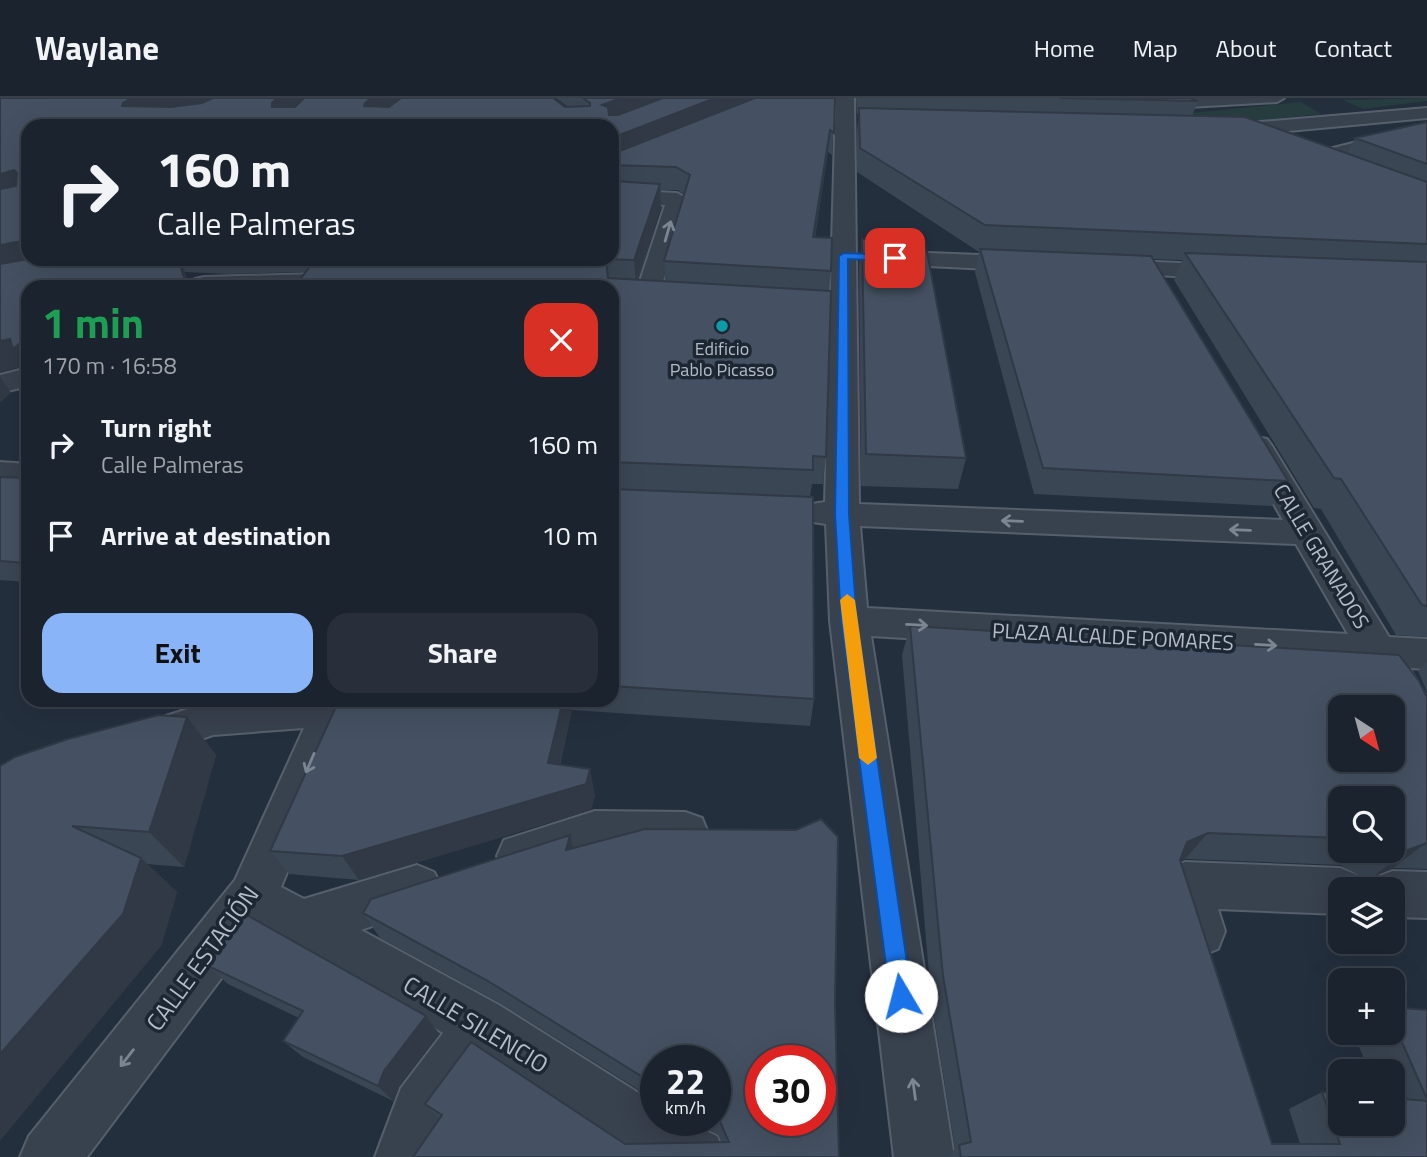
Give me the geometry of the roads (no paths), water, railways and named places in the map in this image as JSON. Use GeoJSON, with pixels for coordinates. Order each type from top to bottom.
{"type":"FeatureCollection","features":[{"type":"Feature","properties":{"kind":"street"},"geometry":{"type":"LineString","coordinates":[[1139,105],[1277,98]]}},
{"type":"Feature","properties":{"kind":"street"},"geometry":{"type":"LineString","coordinates":[[1329,103],[1358,120]]}},
{"type":"Feature","properties":{"kind":"street"},"geometry":{"type":"LineString","coordinates":[[0,113],[4,151]]}},
{"type":"Feature","properties":{"kind":"street"},"geometry":{"type":"LineString","coordinates":[[1199,131],[1241,132],[1427,113]]}},
{"type":"Feature","properties":{"kind":"street"},"geometry":{"type":"LineString","coordinates":[[849,114],[844,256],[842,514],[849,621],[923,1157]]}},
{"type":"Feature","properties":{"kind":"street"},"geometry":{"type":"LineString","coordinates":[[1312,159],[1427,130]]}},
{"type":"Feature","properties":{"kind":"street"},"geometry":{"type":"LineString","coordinates":[[1241,132],[1350,174]]}},
{"type":"Feature","properties":{"kind":"street"},"geometry":{"type":"LineString","coordinates":[[619,196],[677,199],[637,296],[676,298]]}},
{"type":"Feature","properties":{"kind":"street"},"geometry":{"type":"LineString","coordinates":[[844,256],[1058,265]]}},
{"type":"Feature","properties":{"kind":"street"},"geometry":{"type":"LineString","coordinates":[[332,266],[348,280],[374,275]]}},
{"type":"Feature","properties":{"kind":"street"},"geometry":{"type":"LineString","coordinates":[[1085,266],[1248,273]]}},
{"type":"Feature","properties":{"kind":"street"},"geometry":{"type":"LineString","coordinates":[[1152,269],[1173,305]]}},
{"type":"Feature","properties":{"kind":"street"},"geometry":{"type":"LineString","coordinates":[[816,305],[844,307]]}},
{"type":"Feature","properties":{"kind":"street"},"geometry":{"type":"LineString","coordinates":[[0,384],[21,379]]}},
{"type":"Feature","properties":{"kind":"street","name":"CALLE GRANADOS"},"geometry":{"type":"LineString","coordinates":[[1244,425],[1427,735]]}},
{"type":"Feature","properties":{"kind":"street"},"geometry":{"type":"LineString","coordinates":[[0,472],[21,474]]}},
{"type":"Feature","properties":{"kind":"street"},"geometry":{"type":"LineString","coordinates":[[788,511],[1308,533]]}},
{"type":"Feature","properties":{"kind":"street","name":"PLAZA ALCALDE POMARES"},"geometry":{"type":"LineString","coordinates":[[849,621],[1427,654]]}},
{"type":"Feature","properties":{"kind":"street"},"geometry":{"type":"LineString","coordinates":[[110,753],[213,718],[309,707]]}},
{"type":"Feature","properties":{"kind":"street","name":"CALLE ESTACIÓN"},"geometry":{"type":"LineString","coordinates":[[50,1157],[252,897],[334,707]]}},
{"type":"Feature","properties":{"kind":"street"},"geometry":{"type":"LineString","coordinates":[[304,924],[595,832],[726,833]]}},
{"type":"Feature","properties":{"kind":"street"},"geometry":{"type":"LineString","coordinates":[[1214,975],[1185,885],[1328,891]]}},
{"type":"Feature","properties":{"kind":"street"},"geometry":{"type":"LineString","coordinates":[[1405,894],[1427,895]]}},
{"type":"Feature","properties":{"kind":"street","name":"CALLE SILENCIO"},"geometry":{"type":"LineString","coordinates":[[252,897],[480,1024],[675,1152]]}},
{"type":"Feature","properties":{"kind":"street"},"geometry":{"type":"LineString","coordinates":[[401,1157],[419,1105],[480,1024]]}},
{"type":"Feature","properties":{"kind":"place","name":"Edificio Pablo Picasso"},"geometry":{"type":"Point","coordinates":[722,326]}}]}
